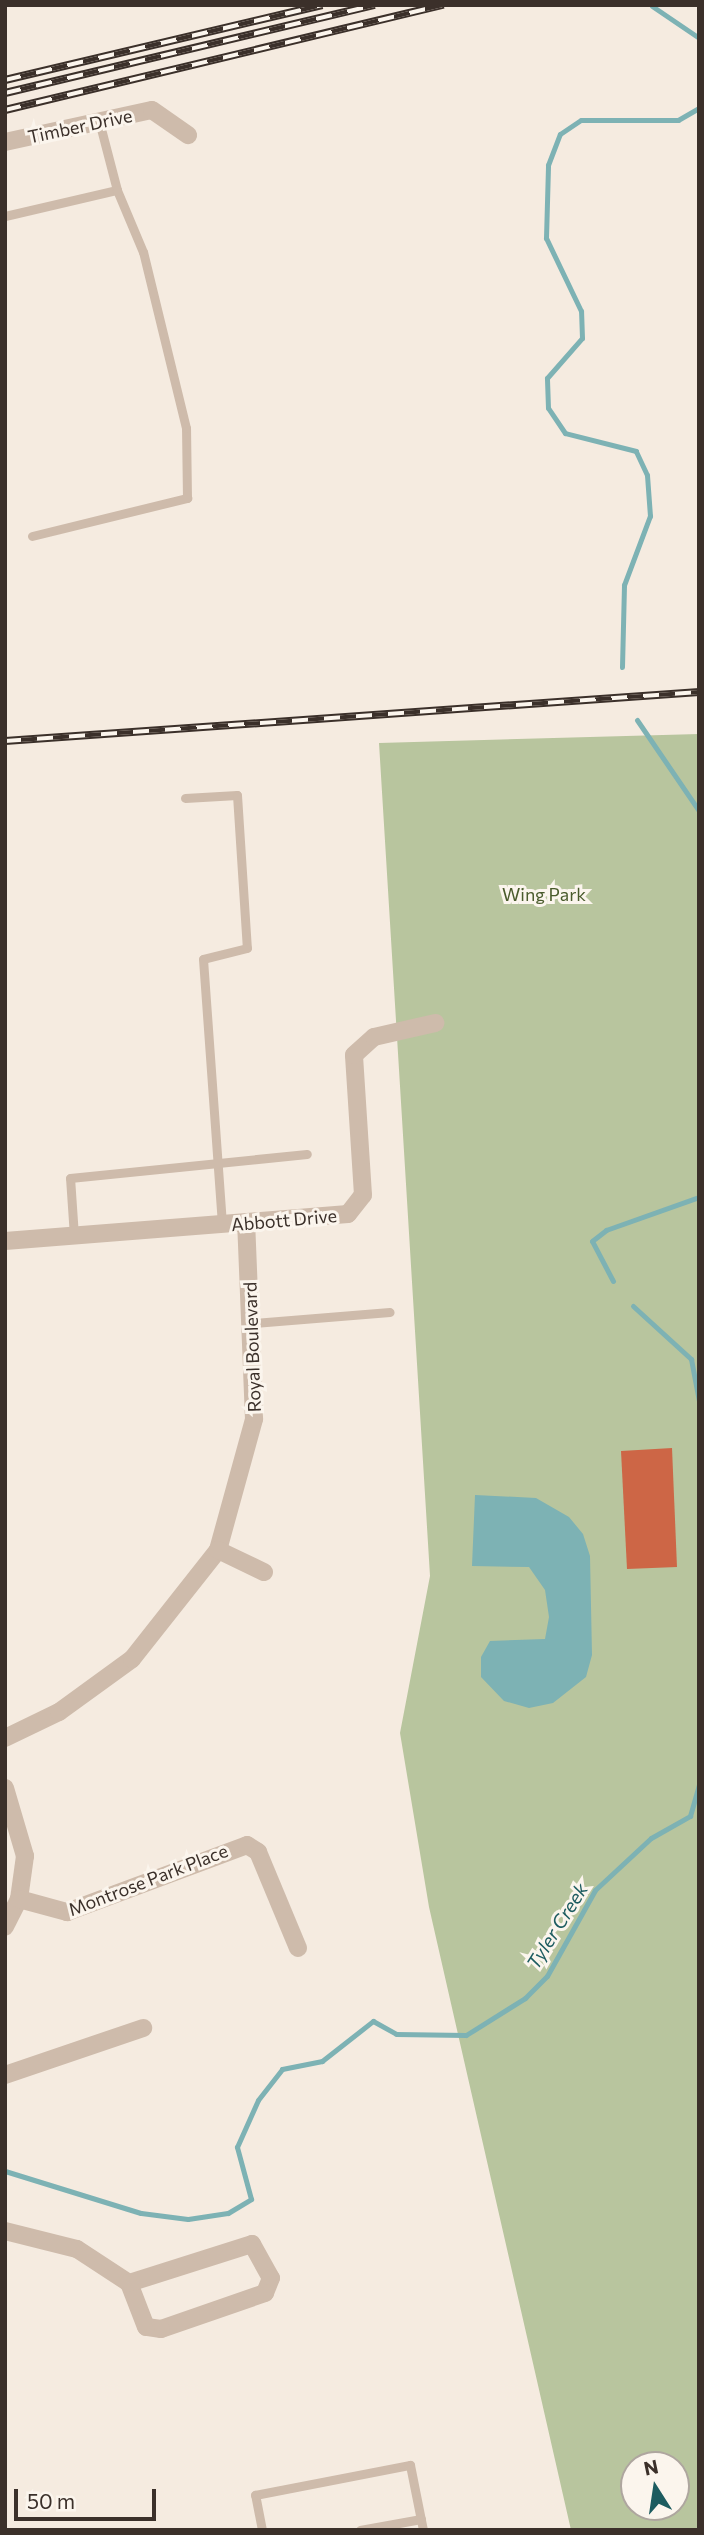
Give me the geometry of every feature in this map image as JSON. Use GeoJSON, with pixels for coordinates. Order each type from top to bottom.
{"type":"FeatureCollection","features":[{"type":"Feature","properties":{"kind":"street","name":"Timber Drive"},"geometry":{"type":"LineString","coordinates":[[5,142],[152,110],[188,135]]}},
{"type":"Feature","properties":{"kind":"street","name":"Abbott Drive"},"geometry":{"type":"LineString","coordinates":[[5,1241],[332,1218],[359,1207],[354,1055],[374,1037],[435,1023]]}},
{"type":"Feature","properties":{"kind":"street","name":"Royal Boulevard"},"geometry":{"type":"LineString","coordinates":[[5,1738],[59,1712],[132,1659],[218,1550],[254,1419],[254,1323],[246,1224]]}},
{"type":"Feature","properties":{"kind":"street"},"geometry":{"type":"LineString","coordinates":[[218,1550],[264,1572]]}},
{"type":"Feature","properties":{"kind":"street"},"geometry":{"type":"LineString","coordinates":[[5,1788],[24,1843],[19,1899],[5,1927]]}},
{"type":"Feature","properties":{"kind":"street","name":"Montrose Park Place"},"geometry":{"type":"LineString","coordinates":[[19,1899],[67,1912],[247,1844],[258,1852],[298,1948]]}},
{"type":"Feature","properties":{"kind":"street"},"geometry":{"type":"LineString","coordinates":[[5,2075],[143,2028]]}},
{"type":"Feature","properties":{"kind":"street"},"geometry":{"type":"LineString","coordinates":[[5,2231],[77,2249],[129,2283],[153,2330],[265,2293],[271,2278],[251,2244],[129,2283]]}},
{"type":"Feature","properties":{"kind":"lane"},"geometry":{"type":"LineString","coordinates":[[33,536],[187,498],[186,428],[143,252],[117,190],[99,121]]}},
{"type":"Feature","properties":{"kind":"lane"},"geometry":{"type":"LineString","coordinates":[[5,216],[117,190]]}},
{"type":"Feature","properties":{"kind":"lane"},"geometry":{"type":"LineString","coordinates":[[185,798],[237,795],[247,948],[204,959],[222,1226]]}},
{"type":"Feature","properties":{"kind":"lane"},"geometry":{"type":"LineString","coordinates":[[74,1236],[70,1178],[307,1154]]}},
{"type":"Feature","properties":{"kind":"lane"},"geometry":{"type":"LineString","coordinates":[[254,1323],[390,1312]]}},
{"type":"Feature","properties":{"kind":"lane"},"geometry":{"type":"LineString","coordinates":[[262,2530],[255,2495],[410,2465],[423,2530]]}},
{"type":"Feature","properties":{"kind":"lane"},"geometry":{"type":"LineString","coordinates":[[360,2530],[421,2519]]}},
{"type":"Feature","properties":{"kind":"green space","name":"Wing Park"},"geometry":{"type":"Polygon","coordinates":[[[699,734],[699,2530],[571,2530],[429,1907],[400,1733],[430,1576],[379,743],[699,734]]]}},
{"type":"Feature","properties":{"kind":"water"},"geometry":{"type":"Polygon","coordinates":[[[475,1495],[536,1498],[569,1517],[583,1534],[590,1556],[592,1655],[586,1677],[553,1703],[529,1708],[504,1701],[481,1677],[481,1657],[490,1641],[545,1639],[549,1617],[545,1590],[529,1567],[472,1566],[475,1495]]]}},
{"type":"Feature","properties":{"kind":"building"},"geometry":{"type":"Polygon","coordinates":[[[672,1448],[677,1567],[627,1569],[621,1451],[672,1448]]]}},
{"type":"Feature","properties":{"kind":"waterway","name":"Tyler Creek"},"geometry":{"type":"LineString","coordinates":[[652,6],[699,38]]}},
{"type":"Feature","properties":{"kind":"waterway","name":"Tyler Creek"},"geometry":{"type":"LineString","coordinates":[[622,667],[624,585],[650,516],[647,475],[636,451],[565,433],[548,408],[547,378],[582,338],[581,311],[546,238],[548,165],[560,134],[581,120],[678,120],[699,108]]}},
{"type":"Feature","properties":{"kind":"waterway","name":"Tyler Creek"},"geometry":{"type":"LineString","coordinates":[[637,720],[699,811]]}},
{"type":"Feature","properties":{"kind":"waterway","name":"Tyler Creek"},"geometry":{"type":"LineString","coordinates":[[613,1281],[592,1241],[606,1230],[699,1197]]}},
{"type":"Feature","properties":{"kind":"waterway","name":"Tyler Creek"},"geometry":{"type":"LineString","coordinates":[[633,1306],[691,1359],[699,1401]]}},
{"type":"Feature","properties":{"kind":"waterway","name":"Tyler Creek"},"geometry":{"type":"LineString","coordinates":[[5,2171],[141,2213],[188,2219],[228,2213],[251,2199],[237,2147],[258,2100],[282,2069],[322,2061],[373,2021],[396,2034],[466,2035],[525,1998],[547,1976],[595,1890],[651,1838],[690,1816],[699,1784]]}},
{"type":"Feature","properties":{"kind":"railway"},"geometry":{"type":"LineString","coordinates":[[5,80],[322,5]]}},
{"type":"Feature","properties":{"kind":"railway"},"geometry":{"type":"LineString","coordinates":[[5,93],[375,5]]}},
{"type":"Feature","properties":{"kind":"railway"},"geometry":{"type":"LineString","coordinates":[[5,110],[444,5]]}},
{"type":"Feature","properties":{"kind":"railway"},"geometry":{"type":"LineString","coordinates":[[5,741],[699,692]]}}]}
